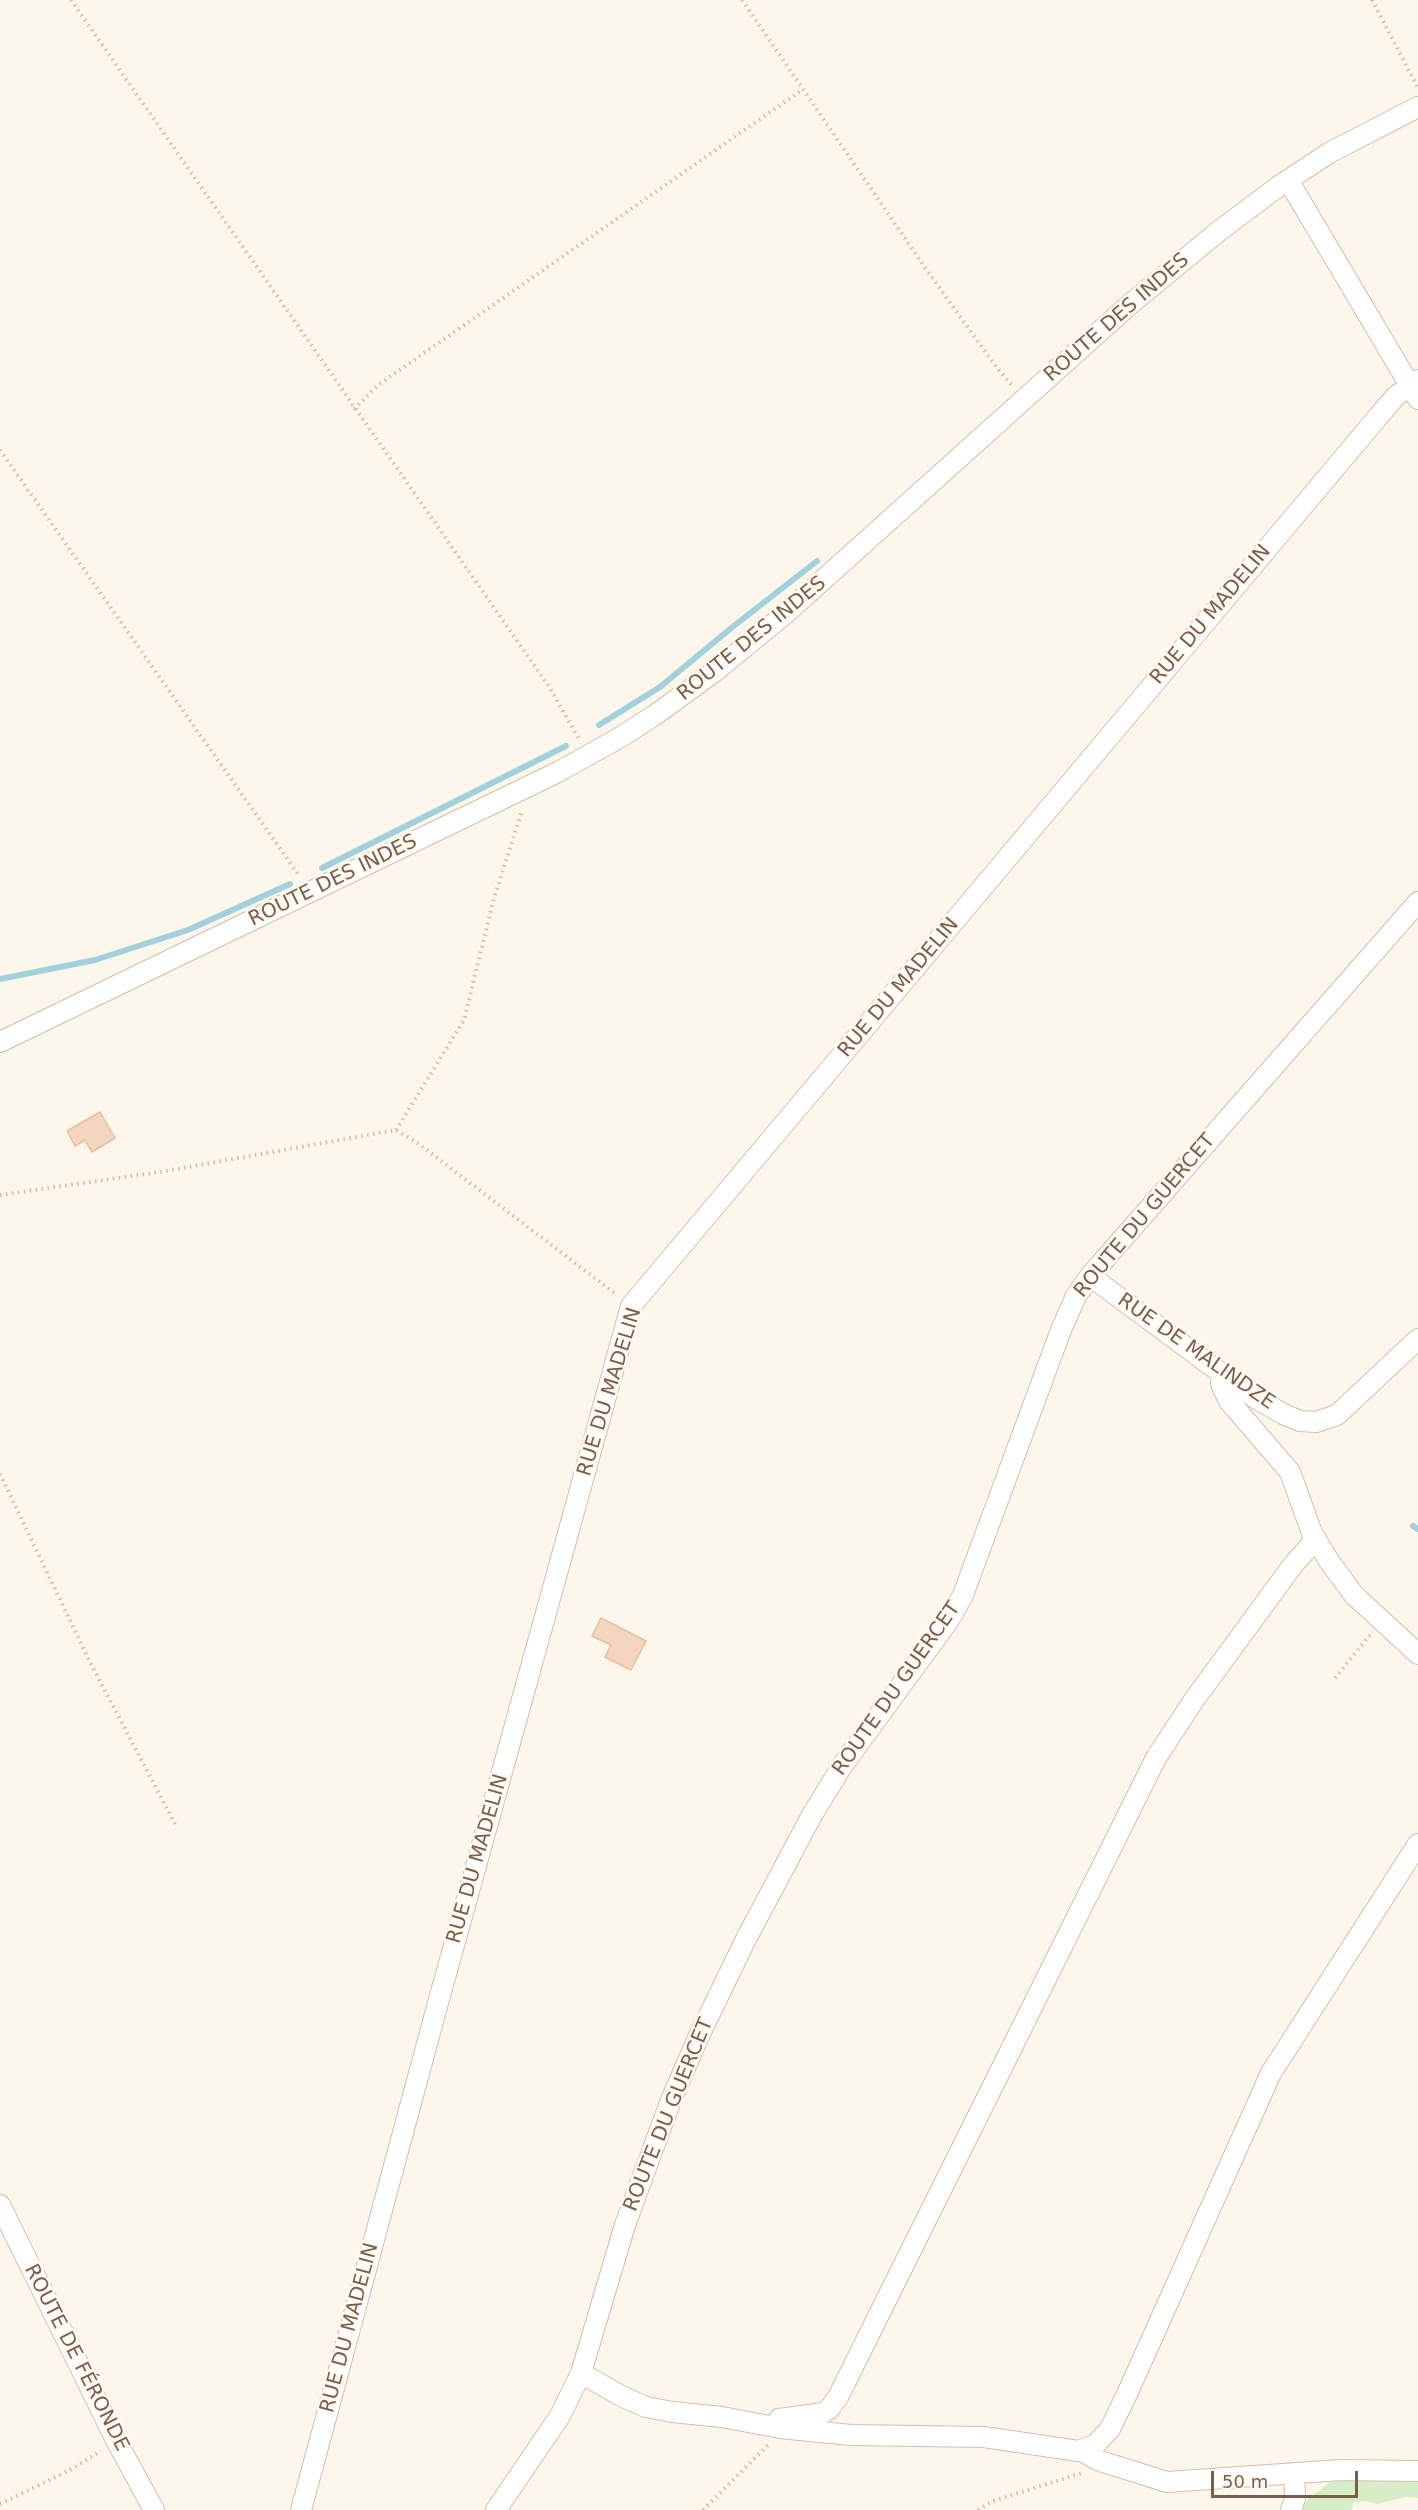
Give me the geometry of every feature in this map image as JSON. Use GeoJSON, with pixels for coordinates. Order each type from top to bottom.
{"type":"FeatureCollection","features":[{"type":"Feature","properties":{"kind":"street","name":"ROUTE DES INDES"},"geometry":{"type":"LineString","coordinates":[[0,1042],[521,790],[589,755],[678,700],[750,644],[824,581],[1024,399],[1162,278],[1248,208],[1329,153],[1418,107]]}},
{"type":"Feature","properties":{"kind":"street"},"geometry":{"type":"LineString","coordinates":[[1288,180],[1415,388]]}},
{"type":"Feature","properties":{"kind":"street","name":"RUE DU MADELIN"},"geometry":{"type":"LineString","coordinates":[[301,2510],[438,2003],[631,1306],[1377,418],[1396,396],[1415,388]]}},
{"type":"Feature","properties":{"kind":"street","name":"ROUTE DU GUERCET"},"geometry":{"type":"LineString","coordinates":[[496,2510],[560,2416],[581,2373],[625,2224],[671,2100],[698,2038],[775,1882],[856,1744],[957,1606],[1061,1330],[1076,1296],[1090,1276],[1418,902]]}},
{"type":"Feature","properties":{"kind":"street","name":"RUE DE MALINDZE"},"geometry":{"type":"LineString","coordinates":[[1090,1276],[1252,1396],[1283,1414],[1300,1420],[1316,1422],[1330,1419],[1343,1410],[1418,1340]]}},
{"type":"Feature","properties":{"kind":"street"},"geometry":{"type":"LineString","coordinates":[[1222,1374],[1221,1384],[1229,1401],[1290,1473],[1315,1540],[1354,1595],[1418,1654]]}},
{"type":"Feature","properties":{"kind":"street"},"geometry":{"type":"LineString","coordinates":[[776,2427],[778,2419],[823,2413],[838,2397],[1156,1758],[1194,1700],[1293,1565],[1315,1540]]}},
{"type":"Feature","properties":{"kind":"street"},"geometry":{"type":"LineString","coordinates":[[1082,2451],[1104,2438],[1127,2394],[1271,2073],[1418,1844]]}},
{"type":"Feature","properties":{"kind":"street","name":"ROUTE DE FÉRONDE"},"geometry":{"type":"LineString","coordinates":[[0,2205],[117,2442],[154,2510]]}},
{"type":"Feature","properties":{"kind":"street"},"geometry":{"type":"LineString","coordinates":[[581,2373],[646,2407],[776,2427],[851,2435],[984,2437],[1082,2451],[1089,2456],[1167,2482],[1294,2473],[1418,2470]]}},
{"type":"Feature","properties":{"kind":"street"},"geometry":{"type":"LineString","coordinates":[[1291,2510],[1295,2498],[1294,2473]]}},
{"type":"Feature","properties":{"kind":"path"},"geometry":{"type":"LineString","coordinates":[[71,0],[550,688],[589,755]]}},
{"type":"Feature","properties":{"kind":"path"},"geometry":{"type":"LineString","coordinates":[[742,0],[802,90],[997,368],[1024,399]]}},
{"type":"Feature","properties":{"kind":"path"},"geometry":{"type":"LineString","coordinates":[[1372,0],[1418,88]]}},
{"type":"Feature","properties":{"kind":"path"},"geometry":{"type":"LineString","coordinates":[[354,409],[378,385],[802,90]]}},
{"type":"Feature","properties":{"kind":"path"},"geometry":{"type":"LineString","coordinates":[[0,450],[311,892]]}},
{"type":"Feature","properties":{"kind":"path"},"geometry":{"type":"LineString","coordinates":[[396,1131],[464,1020],[494,898],[521,816],[524,798],[521,790]]}},
{"type":"Feature","properties":{"kind":"path"},"geometry":{"type":"LineString","coordinates":[[0,1195],[160,1172],[396,1131],[419,1144],[631,1306]]}},
{"type":"Feature","properties":{"kind":"path"},"geometry":{"type":"LineString","coordinates":[[0,1474],[89,1660],[176,1826]]}},
{"type":"Feature","properties":{"kind":"path"},"geometry":{"type":"LineString","coordinates":[[1335,1677],[1382,1621]]}},
{"type":"Feature","properties":{"kind":"path"},"geometry":{"type":"LineString","coordinates":[[703,2510],[781,2433],[776,2427]]}},
{"type":"Feature","properties":{"kind":"path"},"geometry":{"type":"LineString","coordinates":[[0,2504],[68,2471],[117,2442]]}},
{"type":"Feature","properties":{"kind":"path"},"geometry":{"type":"LineString","coordinates":[[978,2510],[993,2501],[1103,2466],[1107,2462]]}},
{"type":"Feature","properties":{"kind":"green space"},"geometry":{"type":"Polygon","coordinates":[[[1356,2476],[1382,2481],[1418,2480],[1418,2498],[1406,2497],[1377,2504],[1366,2501],[1354,2502],[1351,2510],[1302,2510],[1307,2500],[1330,2482],[1356,2476]]]}},
{"type":"Feature","properties":{"kind":"building"},"geometry":{"type":"Polygon","coordinates":[[[100,1112],[115,1138],[92,1152],[85,1140],[75,1146],[67,1131],[100,1112]]]}},
{"type":"Feature","properties":{"kind":"building"},"geometry":{"type":"Polygon","coordinates":[[[601,1618],[646,1641],[631,1670],[605,1657],[611,1645],[592,1636],[601,1618]]]}},
{"type":"Feature","properties":{"kind":"waterway"},"geometry":{"type":"LineString","coordinates":[[599,725],[660,687],[817,561]]}},
{"type":"Feature","properties":{"kind":"waterway"},"geometry":{"type":"LineString","coordinates":[[322,868],[566,746]]}},
{"type":"Feature","properties":{"kind":"waterway"},"geometry":{"type":"LineString","coordinates":[[0,979],[95,960],[188,930],[290,884]]}},
{"type":"Feature","properties":{"kind":"waterway"},"geometry":{"type":"LineString","coordinates":[[1413,1526],[1418,1529]]}}]}
